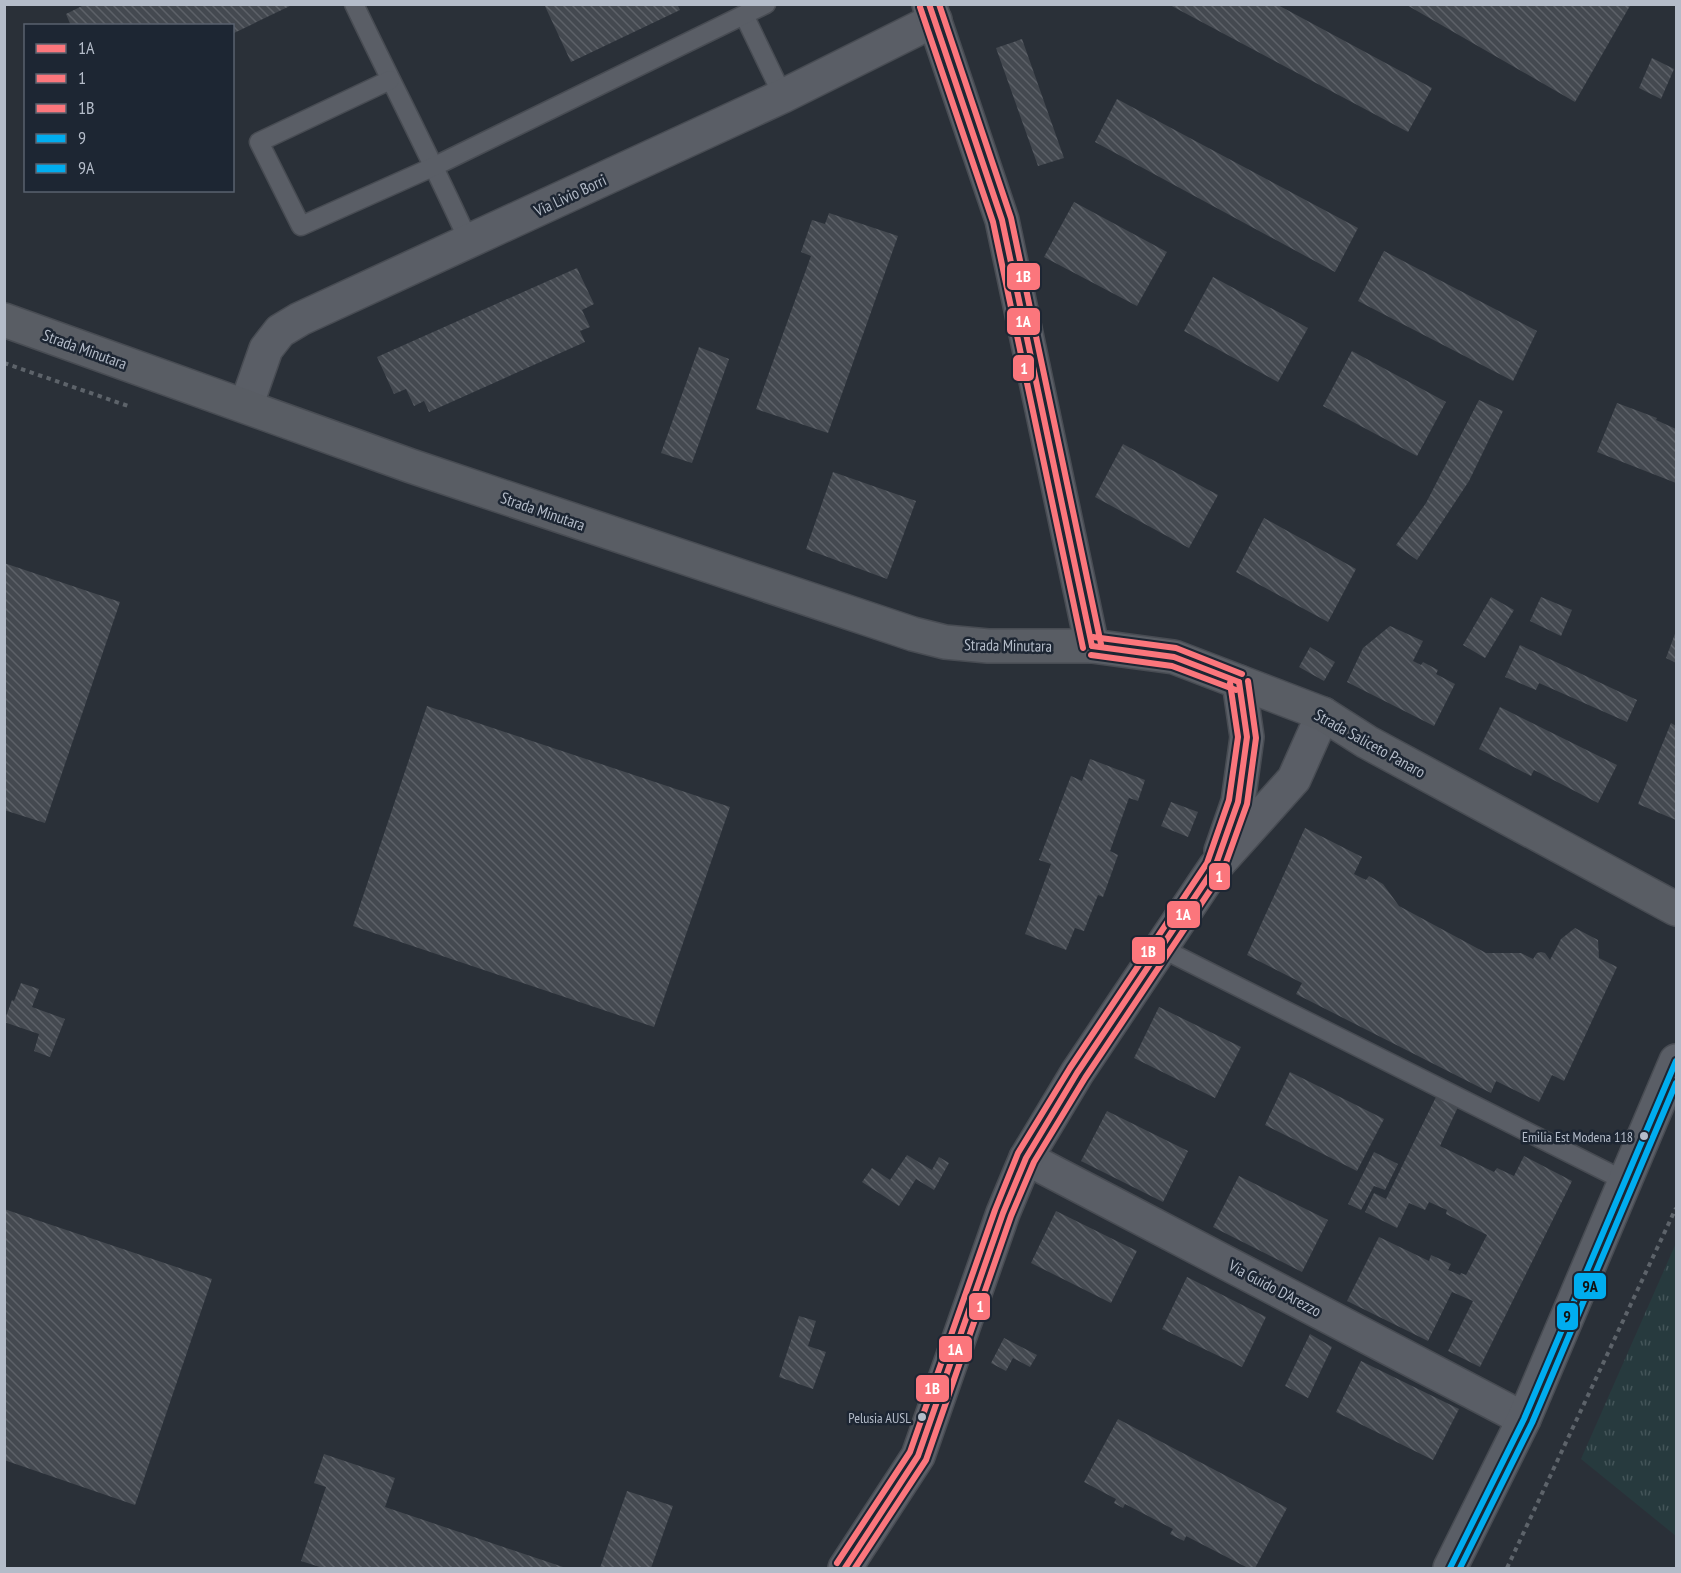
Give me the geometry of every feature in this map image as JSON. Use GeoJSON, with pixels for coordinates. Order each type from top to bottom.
{"type":"FeatureCollection","features":[{"type":"Feature","properties":{"kind":"main road","name":"Strada Minutara"},"geometry":{"type":"LineString","coordinates":[[4,320],[411,466],[912,634],[945,642],[988,646],[1092,646]]}},
{"type":"Feature","properties":{"kind":"main road","name":"Strada Saliceto Panaro"},"geometry":{"type":"LineString","coordinates":[[1092,646],[1174,657],[1323,714],[1367,742],[1676,906]]}},
{"type":"Feature","properties":{"kind":"street","name":"Via Livio Borri"},"geometry":{"type":"LineString","coordinates":[[246,406],[266,349],[280,331],[320,309],[783,96],[932,12]]}},
{"type":"Feature","properties":{"kind":"street"},"geometry":{"type":"LineString","coordinates":[[932,12],[1002,220],[1092,646]]}},
{"type":"Feature","properties":{"kind":"street"},"geometry":{"type":"LineString","coordinates":[[1215,867],[1238,802],[1247,737],[1239,682]]}},
{"type":"Feature","properties":{"kind":"street"},"geometry":{"type":"LineString","coordinates":[[844,1569],[918,1456],[1003,1213],[1026,1158],[1077,1073],[1215,867],[1294,779],[1323,714]]}},
{"type":"Feature","properties":{"kind":"street"},"geometry":{"type":"LineString","coordinates":[[1450,1569],[1524,1419],[1677,1061]]}},
{"type":"Feature","properties":{"kind":"street","name":"Via Guido D'Arezzo"},"geometry":{"type":"LineString","coordinates":[[1026,1158],[1524,1419]]}},
{"type":"Feature","properties":{"kind":"lane"},"geometry":{"type":"LineString","coordinates":[[354,4],[435,166],[469,242]]}},
{"type":"Feature","properties":{"kind":"lane"},"geometry":{"type":"LineString","coordinates":[[390,80],[259,142],[301,226],[435,166],[766,4]]}},
{"type":"Feature","properties":{"kind":"lane"},"geometry":{"type":"LineString","coordinates":[[744,15],[783,96]]}},
{"type":"Feature","properties":{"kind":"lane"},"geometry":{"type":"LineString","coordinates":[[1161,948],[1625,1181]]}},
{"type":"Feature","properties":{"kind":"path"},"geometry":{"type":"LineString","coordinates":[[1507,1569],[1677,1208]]}},
{"type":"Feature","properties":{"kind":"green space"},"geometry":{"type":"Polygon","coordinates":[[[1676,1243],[1676,1536],[1581,1459],[1676,1243]]]}},
{"type":"Feature","properties":{"kind":"building"},"geometry":{"type":"Polygon","coordinates":[[[86,4],[294,4],[234,33],[234,24],[70,24],[66,14],[86,4]]]}},
{"type":"Feature","properties":{"kind":"building"},"geometry":{"type":"Polygon","coordinates":[[[544,4],[677,4],[680,10],[571,62],[544,4]]]}},
{"type":"Feature","properties":{"kind":"building"},"geometry":{"type":"Polygon","coordinates":[[[1168,4],[1276,4],[1432,88],[1408,132],[1168,4]]]}},
{"type":"Feature","properties":{"kind":"building"},"geometry":{"type":"Polygon","coordinates":[[[1405,4],[1631,4],[1575,102],[1405,4]]]}},
{"type":"Feature","properties":{"kind":"building"},"geometry":{"type":"Polygon","coordinates":[[[1022,39],[1064,158],[1038,166],[996,48],[1022,39]]]}},
{"type":"Feature","properties":{"kind":"building"},"geometry":{"type":"Polygon","coordinates":[[[1652,58],[1674,69],[1661,99],[1639,88],[1652,58]]]}},
{"type":"Feature","properties":{"kind":"building"},"geometry":{"type":"Polygon","coordinates":[[[1117,99],[1358,228],[1335,272],[1095,142],[1117,99]]]}},
{"type":"Feature","properties":{"kind":"building"},"geometry":{"type":"Polygon","coordinates":[[[1074,202],[1167,252],[1137,306],[1044,257],[1074,202]]]}},
{"type":"Feature","properties":{"kind":"building"},"geometry":{"type":"Polygon","coordinates":[[[829,213],[898,236],[828,433],[756,409],[811,256],[801,252],[812,220],[825,224],[829,213]]]}},
{"type":"Feature","properties":{"kind":"building"},"geometry":{"type":"Polygon","coordinates":[[[1384,251],[1537,331],[1513,381],[1358,301],[1384,251]]]}},
{"type":"Feature","properties":{"kind":"building"},"geometry":{"type":"Polygon","coordinates":[[[577,268],[594,304],[582,310],[590,327],[580,331],[585,342],[429,412],[424,401],[414,406],[406,389],[394,394],[377,357],[577,268]]]}},
{"type":"Feature","properties":{"kind":"building"},"geometry":{"type":"Polygon","coordinates":[[[1213,277],[1308,328],[1278,382],[1184,331],[1213,277]]]}},
{"type":"Feature","properties":{"kind":"building"},"geometry":{"type":"Polygon","coordinates":[[[699,347],[729,359],[692,463],[661,453],[699,347]]]}},
{"type":"Feature","properties":{"kind":"building"},"geometry":{"type":"Polygon","coordinates":[[[1352,351],[1446,402],[1417,456],[1323,406],[1352,351]]]}},
{"type":"Feature","properties":{"kind":"building"},"geometry":{"type":"Polygon","coordinates":[[[1479,400],[1503,411],[1469,481],[1417,560],[1396,545],[1426,503],[1479,400]]]}},
{"type":"Feature","properties":{"kind":"building"},"geometry":{"type":"Polygon","coordinates":[[[1617,403],[1657,418],[1656,420],[1676,429],[1676,483],[1597,452],[1617,403]]]}},
{"type":"Feature","properties":{"kind":"building"},"geometry":{"type":"Polygon","coordinates":[[[1123,444],[1218,495],[1189,548],[1095,497],[1123,444]]]}},
{"type":"Feature","properties":{"kind":"building"},"geometry":{"type":"Polygon","coordinates":[[[833,472],[916,501],[887,579],[806,549],[833,472]]]}},
{"type":"Feature","properties":{"kind":"building"},"geometry":{"type":"Polygon","coordinates":[[[1264,518],[1356,569],[1328,622],[1236,572],[1264,518]]]}},
{"type":"Feature","properties":{"kind":"building"},"geometry":{"type":"Polygon","coordinates":[[[4,563],[120,602],[45,823],[4,810],[4,563]]]}},
{"type":"Feature","properties":{"kind":"building"},"geometry":{"type":"Polygon","coordinates":[[[1491,597],[1514,610],[1485,658],[1463,645],[1491,597]]]}},
{"type":"Feature","properties":{"kind":"building"},"geometry":{"type":"Polygon","coordinates":[[[1541,597],[1572,610],[1561,636],[1530,621],[1541,597]]]}},
{"type":"Feature","properties":{"kind":"building"},"geometry":{"type":"Polygon","coordinates":[[[1390,626],[1423,641],[1413,661],[1421,665],[1423,662],[1438,670],[1436,674],[1455,684],[1434,726],[1347,682],[1363,648],[1390,626]]]}},
{"type":"Feature","properties":{"kind":"building"},"geometry":{"type":"Polygon","coordinates":[[[1676,631],[1676,663],[1666,658],[1676,631]]]}},
{"type":"Feature","properties":{"kind":"building"},"geometry":{"type":"Polygon","coordinates":[[[1520,645],[1637,700],[1627,722],[1539,683],[1536,690],[1505,677],[1520,645]]]}},
{"type":"Feature","properties":{"kind":"building"},"geometry":{"type":"Polygon","coordinates":[[[1310,647],[1335,662],[1324,681],[1299,667],[1310,647]]]}},
{"type":"Feature","properties":{"kind":"building"},"geometry":{"type":"Polygon","coordinates":[[[427,706],[730,807],[654,1027],[353,926],[427,706]]]}},
{"type":"Feature","properties":{"kind":"building"},"geometry":{"type":"Polygon","coordinates":[[[1500,707],[1617,765],[1598,803],[1534,770],[1531,776],[1479,749],[1500,707]]]}},
{"type":"Feature","properties":{"kind":"building"},"geometry":{"type":"Polygon","coordinates":[[[1671,723],[1676,726],[1676,820],[1638,804],[1671,723]]]}},
{"type":"Feature","properties":{"kind":"building"},"geometry":{"type":"Polygon","coordinates":[[[1090,759],[1145,780],[1138,801],[1129,798],[1110,851],[1118,855],[1103,897],[1098,895],[1084,931],[1075,928],[1066,950],[1025,934],[1051,864],[1039,860],[1071,776],[1082,781],[1090,759]]]}},
{"type":"Feature","properties":{"kind":"building"},"geometry":{"type":"Polygon","coordinates":[[[1171,802],[1198,812],[1188,837],[1161,826],[1171,802]]]}},
{"type":"Feature","properties":{"kind":"building"},"geometry":{"type":"Polygon","coordinates":[[[1305,828],[1362,857],[1354,874],[1366,880],[1369,876],[1383,884],[1399,906],[1486,953],[1521,953],[1533,959],[1537,953],[1541,952],[1545,953],[1550,960],[1561,939],[1575,928],[1598,940],[1599,958],[1617,967],[1564,1081],[1552,1075],[1539,1102],[1496,1081],[1491,1093],[1296,994],[1302,983],[1247,955],[1305,828]]]}},
{"type":"Feature","properties":{"kind":"building"},"geometry":{"type":"Polygon","coordinates":[[[21,983],[39,989],[32,1007],[65,1019],[50,1057],[34,1051],[39,1034],[4,1022],[21,983]]]}},
{"type":"Feature","properties":{"kind":"building"},"geometry":{"type":"Polygon","coordinates":[[[1159,1007],[1241,1047],[1215,1098],[1134,1058],[1159,1007]]]}},
{"type":"Feature","properties":{"kind":"building"},"geometry":{"type":"Polygon","coordinates":[[[1290,1072],[1384,1119],[1357,1171],[1265,1125],[1290,1072]]]}},
{"type":"Feature","properties":{"kind":"building"},"geometry":{"type":"Polygon","coordinates":[[[1436,1097],[1458,1107],[1440,1146],[1494,1172],[1497,1168],[1514,1176],[1524,1156],[1572,1181],[1480,1367],[1448,1351],[1473,1301],[1452,1292],[1428,1341],[1347,1301],[1379,1237],[1429,1261],[1431,1255],[1451,1264],[1448,1270],[1466,1275],[1487,1235],[1446,1214],[1447,1210],[1429,1202],[1425,1210],[1409,1203],[1397,1228],[1365,1212],[1374,1193],[1386,1199],[1436,1097]]]}},
{"type":"Feature","properties":{"kind":"building"},"geometry":{"type":"Polygon","coordinates":[[[1107,1111],[1188,1151],[1163,1202],[1081,1161],[1107,1111]]]}},
{"type":"Feature","properties":{"kind":"building"},"geometry":{"type":"Polygon","coordinates":[[[1374,1152],[1398,1164],[1385,1190],[1374,1186],[1361,1210],[1348,1204],[1374,1152]]]}},
{"type":"Feature","properties":{"kind":"building"},"geometry":{"type":"Polygon","coordinates":[[[907,1155],[932,1170],[939,1157],[949,1163],[934,1190],[916,1179],[899,1206],[862,1182],[872,1168],[890,1180],[907,1155]]]}},
{"type":"Feature","properties":{"kind":"building"},"geometry":{"type":"Polygon","coordinates":[[[1239,1176],[1328,1220],[1302,1272],[1213,1227],[1239,1176]]]}},
{"type":"Feature","properties":{"kind":"building"},"geometry":{"type":"Polygon","coordinates":[[[4,1209],[212,1279],[135,1505],[4,1460],[4,1209]]]}},
{"type":"Feature","properties":{"kind":"building"},"geometry":{"type":"Polygon","coordinates":[[[1056,1211],[1137,1251],[1111,1303],[1031,1263],[1056,1211]]]}},
{"type":"Feature","properties":{"kind":"building"},"geometry":{"type":"Polygon","coordinates":[[[1187,1277],[1266,1317],[1242,1367],[1162,1329],[1187,1277]]]}},
{"type":"Feature","properties":{"kind":"building"},"geometry":{"type":"Polygon","coordinates":[[[799,1316],[816,1321],[808,1346],[826,1352],[813,1389],[779,1377],[799,1316]]]}},
{"type":"Feature","properties":{"kind":"building"},"geometry":{"type":"Polygon","coordinates":[[[1310,1334],[1332,1347],[1308,1398],[1285,1386],[1310,1334]]]}},
{"type":"Feature","properties":{"kind":"building"},"geometry":{"type":"Polygon","coordinates":[[[1004,1338],[1037,1355],[1030,1367],[1013,1358],[1006,1371],[991,1363],[1004,1338]]]}},
{"type":"Feature","properties":{"kind":"building"},"geometry":{"type":"Polygon","coordinates":[[[1361,1361],[1459,1409],[1433,1460],[1336,1412],[1361,1361]]]}},
{"type":"Feature","properties":{"kind":"building"},"geometry":{"type":"Polygon","coordinates":[[[1118,1419],[1287,1508],[1255,1568],[1248,1568],[1186,1536],[1184,1541],[1170,1534],[1173,1529],[1125,1504],[1123,1508],[1114,1503],[1116,1499],[1084,1482],[1118,1419]]]}},
{"type":"Feature","properties":{"kind":"building"},"geometry":{"type":"Polygon","coordinates":[[[324,1454],[395,1478],[385,1507],[566,1568],[323,1568],[301,1561],[326,1487],[314,1483],[324,1454]]]}},
{"type":"Feature","properties":{"kind":"building"},"geometry":{"type":"Polygon","coordinates":[[[627,1491],[673,1506],[651,1568],[600,1568],[627,1491]]]}},
{"type":"Feature","properties":{"kind":"transit line","name":"1A"},"geometry":{"type":"LineString","coordinates":[[929,4],[1002,220],[1092,646]]}},
{"type":"Feature","properties":{"kind":"transit line","name":"1B"},"geometry":{"type":"LineString","coordinates":[[939,4],[1011,218],[1101,644]]}},
{"type":"Feature","properties":{"kind":"transit line","name":"1"},"geometry":{"type":"LineString","coordinates":[[920,7],[993,222],[1083,648]]}},
{"type":"Feature","properties":{"kind":"transit line","name":"1B"},"geometry":{"type":"LineString","coordinates":[[1093,637],[1176,648],[1242,674]]}},
{"type":"Feature","properties":{"kind":"transit line","name":"1A"},"geometry":{"type":"LineString","coordinates":[[1092,646],[1174,657],[1239,682]]}},
{"type":"Feature","properties":{"kind":"transit line","name":"1"},"geometry":{"type":"LineString","coordinates":[[1091,655],[1172,666],[1236,690]]}},
{"type":"Feature","properties":{"kind":"transit line","name":"1"},"geometry":{"type":"LineString","coordinates":[[855,1568],[926,1460],[1011,1216],[1034,1162],[1085,1078],[1223,871],[1247,804],[1256,738],[1248,681]]}},
{"type":"Feature","properties":{"kind":"transit line","name":"1A"},"geometry":{"type":"LineString","coordinates":[[845,1568],[918,1456],[1003,1213],[1026,1158],[1077,1073],[1215,867],[1238,802],[1247,737],[1239,682]]}},
{"type":"Feature","properties":{"kind":"transit line","name":"1B"},"geometry":{"type":"LineString","coordinates":[[837,1563],[910,1452],[995,1210],[1018,1153],[1070,1068],[1207,863],[1229,800],[1238,737],[1230,683]]}},
{"type":"Feature","properties":{"kind":"transit line","name":"9"},"geometry":{"type":"LineString","coordinates":[[1450,1568],[1524,1419],[1676,1061]]}},
{"type":"Feature","properties":{"kind":"transit line","name":"9A"},"geometry":{"type":"LineString","coordinates":[[1460,1568],[1532,1423],[1676,1083]]}},
{"type":"Feature","properties":{"kind":"place","name":"Emilia Est Modena 118"},"geometry":{"type":"Point","coordinates":[1644,1136]}},
{"type":"Feature","properties":{"kind":"place","name":"Pelusia AUSL"},"geometry":{"type":"Point","coordinates":[922,1417]}}]}
